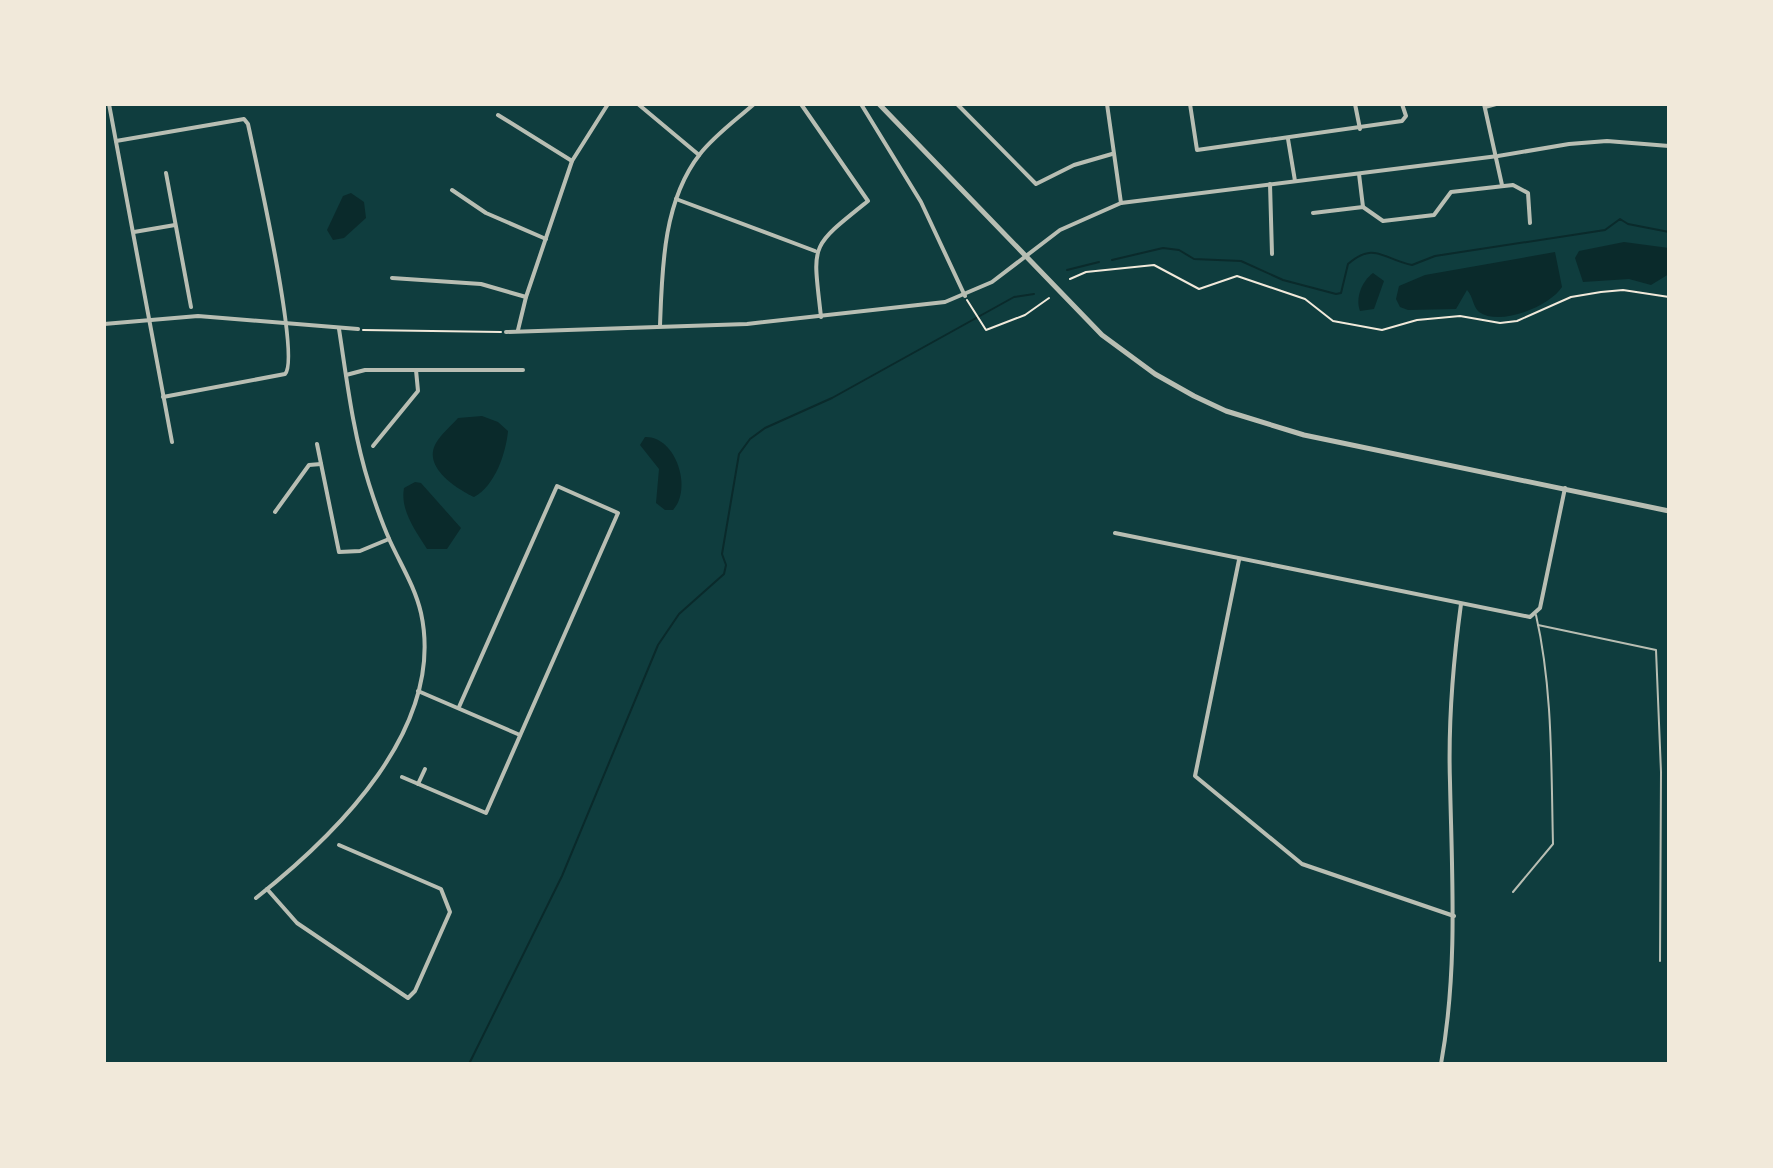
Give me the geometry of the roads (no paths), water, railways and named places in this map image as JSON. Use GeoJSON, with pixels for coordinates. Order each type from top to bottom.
{"type":"FeatureCollection","features":[{"type":"Feature","properties":{"kind":"street"},"geometry":{"type":"LineString","coordinates":[[109,104],[172,442]]}},
{"type":"Feature","properties":{"kind":"street"},"geometry":{"type":"LineString","coordinates":[[518,331],[526,297],[572,161],[608,104]]}},
{"type":"Feature","properties":{"kind":"street"},"geometry":{"type":"LineString","coordinates":[[638,104],[699,155]]}},
{"type":"Feature","properties":{"kind":"street"},"geometry":{"type":"LineString","coordinates":[[660,326],[668,229],[676,199],[699,155],[754,104]]}},
{"type":"Feature","properties":{"kind":"street"},"geometry":{"type":"LineString","coordinates":[[801,104],[868,201],[826,234],[815,251],[814,272],[821,317]]}},
{"type":"Feature","properties":{"kind":"street"},"geometry":{"type":"LineString","coordinates":[[861,104],[921,202],[965,296]]}},
{"type":"Feature","properties":{"kind":"street"},"geometry":{"type":"LineString","coordinates":[[879,104],[1086,320],[1155,374],[1226,411],[1304,435],[1669,511]]}},
{"type":"Feature","properties":{"kind":"street"},"geometry":{"type":"LineString","coordinates":[[957,104],[1036,184],[1074,165],[1112,154]]}},
{"type":"Feature","properties":{"kind":"street"},"geometry":{"type":"LineString","coordinates":[[1107,104],[1121,203]]}},
{"type":"Feature","properties":{"kind":"street"},"geometry":{"type":"LineString","coordinates":[[1190,104],[1197,150],[1402,121],[1406,116],[1402,104]]}},
{"type":"Feature","properties":{"kind":"street"},"geometry":{"type":"LineString","coordinates":[[1355,104],[1360,129]]}},
{"type":"Feature","properties":{"kind":"street"},"geometry":{"type":"LineString","coordinates":[[1496,104],[1484,106],[1498,156],[1502,185]]}},
{"type":"Feature","properties":{"kind":"street"},"geometry":{"type":"LineString","coordinates":[[498,115],[572,161]]}},
{"type":"Feature","properties":{"kind":"street"},"geometry":{"type":"LineString","coordinates":[[116,141],[244,119],[254,153],[286,324],[290,363],[285,374],[163,397]]}},
{"type":"Feature","properties":{"kind":"street"},"geometry":{"type":"LineString","coordinates":[[1288,139],[1295,181]]}},
{"type":"Feature","properties":{"kind":"street"},"geometry":{"type":"LineString","coordinates":[[506,332],[821,317],[924,305],[965,296],[992,282],[1060,230],[1121,203],[1607,141],[1669,146]]}},
{"type":"Feature","properties":{"kind":"street"},"geometry":{"type":"LineString","coordinates":[[166,173],[191,307]]}},
{"type":"Feature","properties":{"kind":"street"},"geometry":{"type":"LineString","coordinates":[[1359,173],[1363,207]]}},
{"type":"Feature","properties":{"kind":"street"},"geometry":{"type":"LineString","coordinates":[[1270,184],[1272,254]]}},
{"type":"Feature","properties":{"kind":"street"},"geometry":{"type":"LineString","coordinates":[[1313,213],[1363,207],[1383,221],[1434,215],[1451,192],[1513,185],[1528,193],[1530,223]]}},
{"type":"Feature","properties":{"kind":"street"},"geometry":{"type":"LineString","coordinates":[[452,190],[486,213],[546,239]]}},
{"type":"Feature","properties":{"kind":"street"},"geometry":{"type":"LineString","coordinates":[[676,199],[815,251]]}},
{"type":"Feature","properties":{"kind":"street"},"geometry":{"type":"LineString","coordinates":[[134,232],[175,225]]}},
{"type":"Feature","properties":{"kind":"street"},"geometry":{"type":"LineString","coordinates":[[392,278],[481,284],[526,297]]}},
{"type":"Feature","properties":{"kind":"street"},"geometry":{"type":"LineString","coordinates":[[104,324],[198,316],[358,329]]}},
{"type":"Feature","properties":{"kind":"street"},"geometry":{"type":"LineString","coordinates":[[256,898],[335,830],[362,798],[390,754],[418,691],[423,665],[422,615],[389,539],[355,433],[339,329]]}},
{"type":"Feature","properties":{"kind":"street"},"geometry":{"type":"LineString","coordinates":[[346,375],[365,370],[523,370]]}},
{"type":"Feature","properties":{"kind":"street"},"geometry":{"type":"LineString","coordinates":[[373,446],[418,391],[416,370]]}},
{"type":"Feature","properties":{"kind":"street"},"geometry":{"type":"LineString","coordinates":[[317,444],[339,552],[360,551],[389,539]]}},
{"type":"Feature","properties":{"kind":"street"},"geometry":{"type":"LineString","coordinates":[[275,512],[309,465],[321,464]]}},
{"type":"Feature","properties":{"kind":"street"},"geometry":{"type":"LineString","coordinates":[[402,777],[486,813],[618,513],[557,486],[459,707]]}},
{"type":"Feature","properties":{"kind":"street"},"geometry":{"type":"LineString","coordinates":[[1115,533],[1522,618],[1535,614],[1540,608],[1565,488]]}},
{"type":"Feature","properties":{"kind":"street"},"geometry":{"type":"LineString","coordinates":[[1239,560],[1195,776],[1302,864],[1454,916]]}},
{"type":"Feature","properties":{"kind":"street"},"geometry":{"type":"LineString","coordinates":[[1441,1064],[1452,986],[1454,916],[1450,770],[1453,668],[1461,604]]}},
{"type":"Feature","properties":{"kind":"street"},"geometry":{"type":"LineString","coordinates":[[418,691],[520,735]]}},
{"type":"Feature","properties":{"kind":"street"},"geometry":{"type":"LineString","coordinates":[[418,784],[425,769]]}},
{"type":"Feature","properties":{"kind":"street"},"geometry":{"type":"LineString","coordinates":[[267,889],[297,923],[408,998],[415,991],[450,912],[441,889],[339,845]]}},
{"type":"Feature","properties":{"kind":"lane"},"geometry":{"type":"LineString","coordinates":[[1513,892],[1553,844],[1550,716],[1535,614]]}},
{"type":"Feature","properties":{"kind":"lane"},"geometry":{"type":"LineString","coordinates":[[1538,625],[1656,650],[1661,772],[1660,961]]}},
{"type":"Feature","properties":{"kind":"water"},"geometry":{"type":"Polygon","coordinates":[[[351,193],[364,202],[366,218],[344,238],[333,240],[327,230],[343,196],[351,193]]]}},
{"type":"Feature","properties":{"kind":"water"},"geometry":{"type":"Polygon","coordinates":[[[1624,242],[1669,248],[1669,274],[1651,285],[1629,279],[1583,282],[1575,258],[1579,251],[1624,242]]]}},
{"type":"Feature","properties":{"kind":"water"},"geometry":{"type":"Polygon","coordinates":[[[1555,252],[1562,287],[1547,301],[1511,316],[1488,316],[1479,312],[1467,290],[1456,309],[1408,310],[1400,307],[1396,299],[1399,286],[1425,275],[1555,252]]]}},
{"type":"Feature","properties":{"kind":"water"},"geometry":{"type":"Polygon","coordinates":[[[1373,273],[1384,281],[1374,309],[1360,311],[1360,290],[1373,273]]]}},
{"type":"Feature","properties":{"kind":"water"},"geometry":{"type":"Polygon","coordinates":[[[482,416],[498,422],[508,431],[498,468],[488,485],[474,497],[443,476],[437,469],[433,452],[438,440],[458,418],[482,416]]]}},
{"type":"Feature","properties":{"kind":"water"},"geometry":{"type":"Polygon","coordinates":[[[645,437],[665,445],[678,465],[681,490],[673,510],[665,510],[656,503],[659,469],[640,445],[645,437]]]}},
{"type":"Feature","properties":{"kind":"water"},"geometry":{"type":"Polygon","coordinates":[[[415,482],[421,483],[461,528],[447,549],[427,549],[410,520],[404,504],[404,488],[415,482]]]}},
{"type":"Feature","properties":{"kind":"waterway"},"geometry":{"type":"LineString","coordinates":[[1112,260],[1163,248],[1179,250],[1194,259],[1241,261],[1283,280],[1336,294],[1341,293],[1348,264],[1365,254],[1379,254],[1412,265],[1435,256],[1605,230],[1620,219],[1628,224],[1669,232]]}},
{"type":"Feature","properties":{"kind":"waterway"},"geometry":{"type":"LineString","coordinates":[[1067,270],[1099,262]]}},
{"type":"Feature","properties":{"kind":"waterway"},"geometry":{"type":"LineString","coordinates":[[469,1064],[562,876],[658,645],[679,614],[724,574],[726,565],[722,554],[739,454],[750,439],[765,428],[832,398],[1014,297],[1034,294]]}}]}
